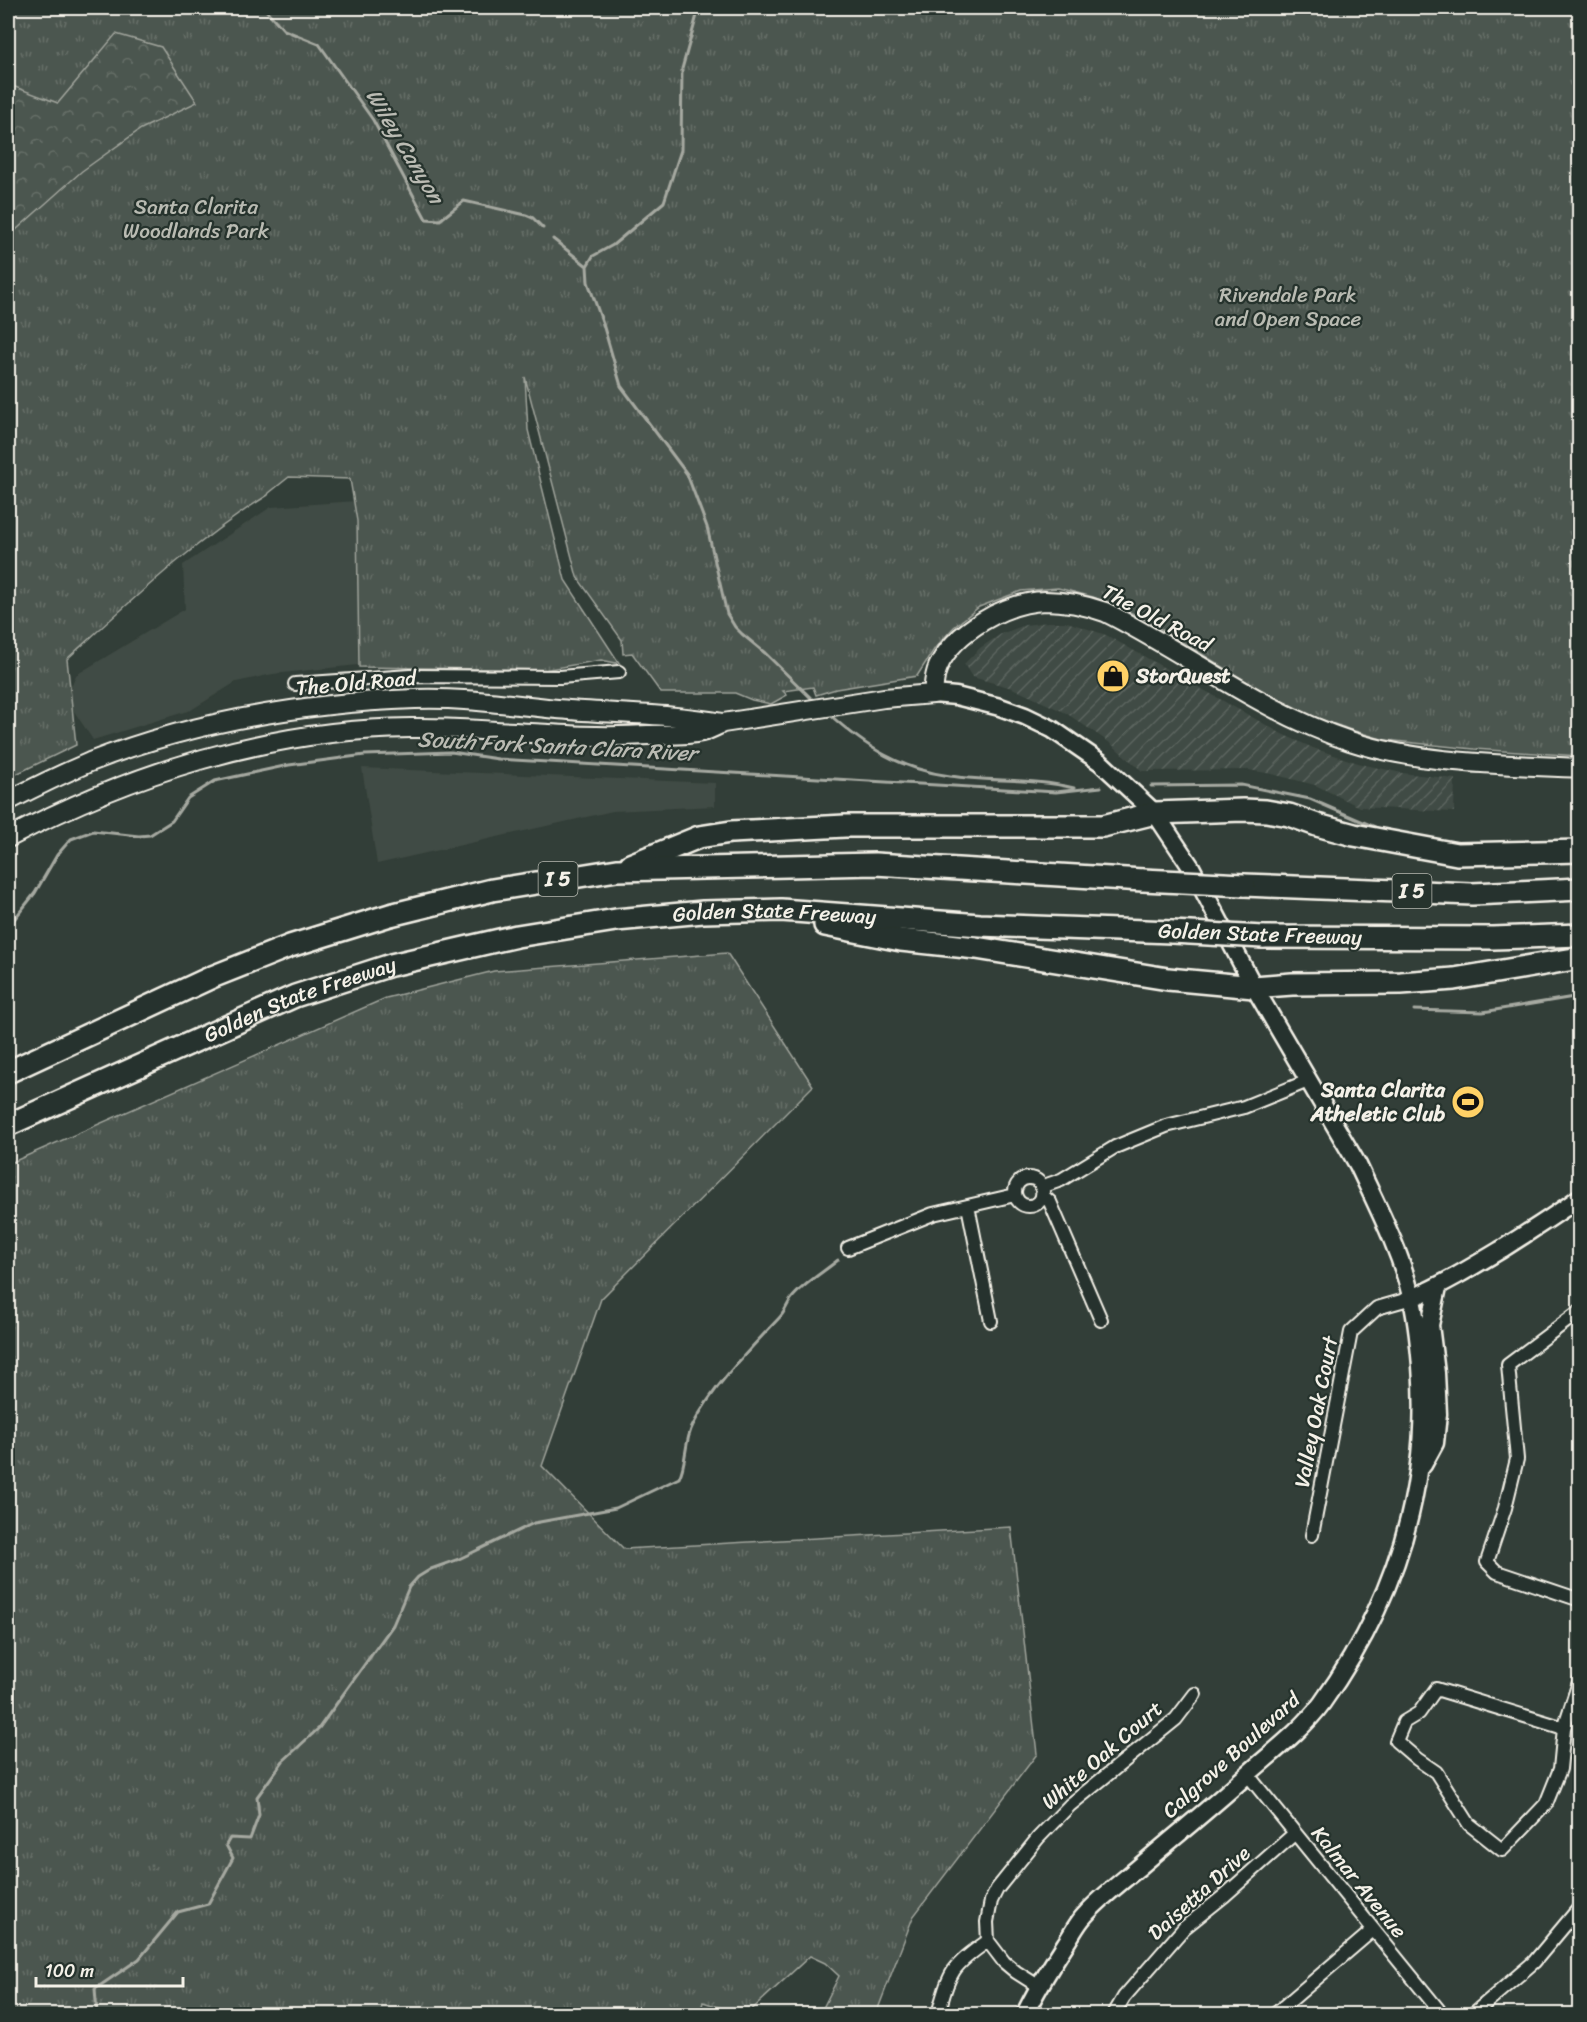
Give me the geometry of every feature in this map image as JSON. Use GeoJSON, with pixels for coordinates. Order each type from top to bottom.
{"type":"FeatureCollection","features":[{"type":"Feature","properties":{"kind":"highway"},"geometry":{"type":"LineString","coordinates":[[616,870],[699,837],[731,832],[844,826],[1103,826],[1155,813],[1266,811],[1289,815],[1354,835],[1457,854],[1580,851]]}},
{"type":"Feature","properties":{"kind":"highway","name":"I 5"},"geometry":{"type":"LineString","coordinates":[[8,1072],[212,977],[290,946],[390,915],[492,890],[616,870],[875,864],[1143,880],[1472,894],[1580,889]]}},
{"type":"Feature","properties":{"kind":"highway","name":"Golden State Freeway"},"geometry":{"type":"LineString","coordinates":[[8,1125],[295,996],[392,965],[517,936],[616,920],[703,912],[781,910],[980,925],[1263,937],[1493,938],[1580,935]]}},
{"type":"Feature","properties":{"kind":"highway"},"geometry":{"type":"LineString","coordinates":[[747,911],[901,940],[976,948],[1168,978],[1254,987],[1292,984],[1401,983],[1454,979],[1580,958]]}},
{"type":"Feature","properties":{"kind":"main road","name":"The Old Road"},"geometry":{"type":"LineString","coordinates":[[933,694],[934,675],[944,657],[980,622],[1022,605],[1043,601],[1061,602],[1083,605],[1105,612],[1281,712],[1349,740],[1426,759],[1580,768]]}},
{"type":"Feature","properties":{"kind":"main road"},"geometry":{"type":"LineString","coordinates":[[8,838],[55,813],[130,783],[224,753],[268,743],[349,731],[411,728],[562,736],[629,736],[701,732],[723,723],[850,703],[933,694]]}},
{"type":"Feature","properties":{"kind":"main road","name":"The Old Road"},"geometry":{"type":"LineString","coordinates":[[8,801],[90,762],[150,742],[264,714],[327,706],[416,699],[472,700],[723,723]]}},
{"type":"Feature","properties":{"kind":"street"},"geometry":{"type":"LineString","coordinates":[[295,684],[410,676],[560,677],[619,672]]}},
{"type":"Feature","properties":{"kind":"street","name":"Calgrove Boulevard"},"geometry":{"type":"LineString","coordinates":[[933,694],[956,696],[992,705],[1025,716],[1052,729],[1100,762],[1155,813],[1191,867],[1254,987],[1358,1165],[1395,1244],[1412,1298],[1419,1340],[1422,1381],[1424,1421],[1419,1471],[1408,1530],[1392,1577],[1371,1625],[1321,1704],[1297,1730],[1084,1916],[1038,1986],[1025,2014]]}},
{"type":"Feature","properties":{"kind":"street"},"geometry":{"type":"LineString","coordinates":[[1101,1320],[1050,1202],[1042,1191],[1036,1180],[1026,1178],[1017,1184],[1015,1195],[1021,1204],[1026,1206],[1036,1204],[1042,1191],[1116,1147],[1167,1126],[1244,1107],[1308,1081]]}},
{"type":"Feature","properties":{"kind":"street"},"geometry":{"type":"LineString","coordinates":[[849,1248],[917,1220],[1015,1195]]}},
{"type":"Feature","properties":{"kind":"street"},"geometry":{"type":"LineString","coordinates":[[1412,1298],[1438,1287],[1539,1226],[1580,1197]]}},
{"type":"Feature","properties":{"kind":"street"},"geometry":{"type":"LineString","coordinates":[[968,1206],[991,1321]]}},
{"type":"Feature","properties":{"kind":"street"},"geometry":{"type":"LineString","coordinates":[[1419,1471],[1435,1443],[1438,1414],[1430,1324],[1438,1287]]}},
{"type":"Feature","properties":{"kind":"street","name":"Valley Oak Court"},"geometry":{"type":"LineString","coordinates":[[1312,1534],[1351,1332],[1377,1308],[1412,1298]]}},
{"type":"Feature","properties":{"kind":"street"},"geometry":{"type":"LineString","coordinates":[[1580,1311],[1508,1365],[1517,1459],[1505,1508],[1487,1562],[1497,1572],[1580,1599]]}},
{"type":"Feature","properties":{"kind":"street"},"geometry":{"type":"LineString","coordinates":[[1564,1728],[1436,1689],[1419,1713],[1404,1722],[1396,1741],[1436,1772],[1469,1824],[1503,1850],[1546,1804],[1560,1769],[1564,1728],[1580,1679]]}},
{"type":"Feature","properties":{"kind":"street","name":"White Oak Court"},"geometry":{"type":"LineString","coordinates":[[988,1941],[987,1922],[991,1901],[1038,1838],[1070,1805],[1176,1719],[1196,1694]]}},
{"type":"Feature","properties":{"kind":"street","name":"Kalmar Avenue"},"geometry":{"type":"LineString","coordinates":[[1248,1775],[1442,2014]]}},
{"type":"Feature","properties":{"kind":"street","name":"Daisetta Drive"},"geometry":{"type":"LineString","coordinates":[[1114,2014],[1130,1989],[1184,1928],[1294,1834]]}},
{"type":"Feature","properties":{"kind":"street"},"geometry":{"type":"LineString","coordinates":[[1473,2014],[1534,1962],[1580,1907]]}},
{"type":"Feature","properties":{"kind":"street"},"geometry":{"type":"LineString","coordinates":[[1275,2014],[1373,1930]]}},
{"type":"Feature","properties":{"kind":"street"},"geometry":{"type":"LineString","coordinates":[[938,2014],[948,1980],[955,1967],[964,1957],[988,1941],[1010,1967],[1038,1986]]}},
{"type":"Feature","properties":{"kind":"shaded area"},"geometry":{"type":"Polygon","coordinates":[[[356,501],[358,665],[273,674],[236,682],[191,710],[93,740],[66,699],[76,675],[185,609],[183,565],[271,507],[356,501]]]}},
{"type":"Feature","properties":{"kind":"shaded area"},"geometry":{"type":"Polygon","coordinates":[[[1067,622],[1106,635],[1282,734],[1313,748],[1361,764],[1402,773],[1455,779],[1454,812],[1360,807],[1315,785],[1249,770],[1142,771],[1110,743],[1066,713],[1012,688],[972,677],[964,664],[980,648],[1001,634],[1025,625],[1067,622]]]}},
{"type":"Feature","properties":{"kind":"shaded area"},"geometry":{"type":"Polygon","coordinates":[[[362,768],[715,783],[715,806],[613,811],[377,864],[362,768]]]}},
{"type":"Feature","properties":{"kind":"green space","name":"Rivendale Park and Open Space"},"geometry":{"type":"Polygon","coordinates":[[[8,8],[1579,8],[1579,756],[1385,740],[1348,729],[1304,713],[1254,686],[1141,617],[1093,597],[1058,588],[1021,591],[979,607],[954,627],[935,648],[917,676],[836,689],[816,695],[813,687],[783,691],[787,695],[771,704],[735,693],[661,693],[632,653],[623,654],[622,640],[577,577],[525,377],[528,430],[565,580],[625,672],[616,663],[601,660],[544,670],[359,667],[357,521],[350,479],[289,477],[268,495],[189,552],[67,659],[76,745],[8,778],[8,8]]]}},
{"type":"Feature","properties":{"kind":"green space"},"geometry":{"type":"Polygon","coordinates":[[[116,34],[161,47],[197,102],[141,129],[82,171],[8,237],[8,87],[10,85],[58,103],[116,34]]]}},
{"type":"Feature","properties":{"kind":"green space"},"geometry":{"type":"Polygon","coordinates":[[[727,953],[813,1086],[601,1299],[542,1466],[624,1549],[1011,1527],[1037,1754],[913,1917],[876,2014],[820,2014],[839,1976],[825,1963],[810,1956],[747,2014],[740,2014],[703,2002],[700,2014],[8,2014],[8,1164],[386,998],[494,971],[727,953]]]}},
{"type":"Feature","properties":{"kind":"waterway","name":"Wiley Canyon"},"geometry":{"type":"LineString","coordinates":[[264,8],[284,30],[319,44],[373,120],[426,219],[440,220],[464,201],[526,215],[533,218],[543,228]]}},
{"type":"Feature","properties":{"kind":"waterway"},"geometry":{"type":"LineString","coordinates":[[699,8],[682,69],[681,150],[664,202],[613,245],[593,256],[587,266],[588,282],[621,386],[687,474],[707,527],[727,614],[735,627],[815,702]]}},
{"type":"Feature","properties":{"kind":"waterway","name":"Wiley Canyon"},"geometry":{"type":"LineString","coordinates":[[553,239],[587,266]]}},
{"type":"Feature","properties":{"kind":"waterway"},"geometry":{"type":"LineString","coordinates":[[829,714],[871,747],[915,768],[950,776],[1044,783],[1074,788]]}},
{"type":"Feature","properties":{"kind":"waterway","name":"South Fork Santa Clara River"},"geometry":{"type":"LineString","coordinates":[[8,927],[35,893],[57,855],[71,839],[93,831],[150,835],[172,821],[188,798],[215,781],[289,765],[365,755],[451,752],[498,759],[1056,792],[1101,787]]}},
{"type":"Feature","properties":{"kind":"waterway","name":"South Fork Santa Clara River"},"geometry":{"type":"LineString","coordinates":[[1151,786],[1241,785],[1310,799],[1384,831]]}},
{"type":"Feature","properties":{"kind":"waterway"},"geometry":{"type":"LineString","coordinates":[[1414,1010],[1483,1012],[1580,996]]}},
{"type":"Feature","properties":{"kind":"waterway"},"geometry":{"type":"LineString","coordinates":[[97,2014],[95,1989],[139,1959],[178,1912],[208,1904],[233,1858],[226,1845],[230,1838],[250,1839],[259,1815],[257,1797],[283,1761],[319,1728],[393,1625],[409,1587],[418,1577],[534,1523],[616,1508],[679,1478],[690,1431],[711,1396],[733,1368],[782,1315],[790,1300],[838,1260]]}},
{"type":"Feature","properties":{"kind":"place","name":"StorQuest"},"geometry":{"type":"Point","coordinates":[1113,676]}},
{"type":"Feature","properties":{"kind":"place","name":"Santa Clarita Atheletic Club"},"geometry":{"type":"Point","coordinates":[1468,1102]}},
{"type":"Feature","properties":{"kind":"park label","name":"Santa Clarita Woodlands Park"},"geometry":{"type":"Point","coordinates":[196,219]}}]}
